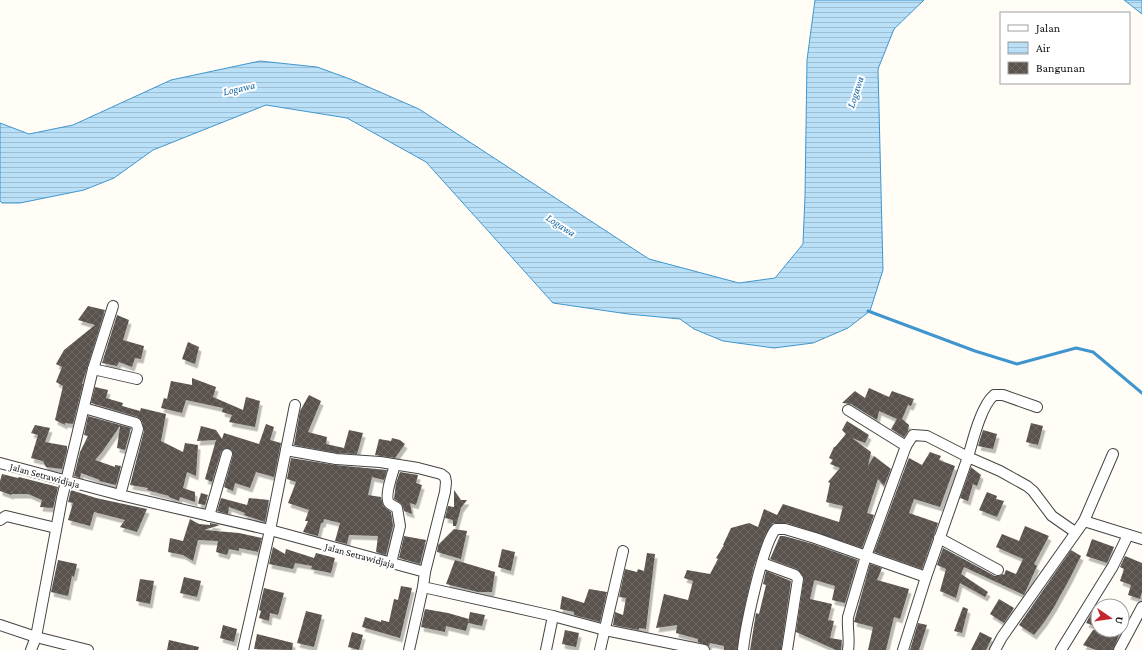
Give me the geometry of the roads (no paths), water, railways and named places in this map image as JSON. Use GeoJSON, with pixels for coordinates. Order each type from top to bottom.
{"type":"FeatureCollection","features":[{"type":"Feature","properties":{"kind":"street"},"geometry":{"type":"LineString","coordinates":[[31,650],[36,637],[66,481],[93,369],[113,306]]}},
{"type":"Feature","properties":{"kind":"street"},"geometry":{"type":"LineString","coordinates":[[93,369],[136,378]]}},
{"type":"Feature","properties":{"kind":"street"},"geometry":{"type":"LineString","coordinates":[[903,650],[984,408],[989,399],[994,395],[1003,395],[1037,407]]}},
{"type":"Feature","properties":{"kind":"street"},"geometry":{"type":"LineString","coordinates":[[244,650],[295,405]]}},
{"type":"Feature","properties":{"kind":"street"},"geometry":{"type":"LineString","coordinates":[[84,408],[136,423],[138,425],[120,495]]}},
{"type":"Feature","properties":{"kind":"street"},"geometry":{"type":"LineString","coordinates":[[848,410],[906,446]]}},
{"type":"Feature","properties":{"kind":"street"},"geometry":{"type":"LineString","coordinates":[[848,650],[848,617],[866,556],[906,446],[913,435],[927,436],[968,457],[1000,471],[1027,486],[1033,491],[1052,516],[1075,532]]}},
{"type":"Feature","properties":{"kind":"street"},"geometry":{"type":"LineString","coordinates":[[286,450],[336,459],[418,468],[441,474],[445,477],[446,482],[443,503],[425,572],[409,650]]}},
{"type":"Feature","properties":{"kind":"street"},"geometry":{"type":"LineString","coordinates":[[209,516],[227,454]]}},
{"type":"Feature","properties":{"kind":"street"},"geometry":{"type":"LineString","coordinates":[[995,650],[1002,637],[1084,521],[1113,454]]}},
{"type":"Feature","properties":{"kind":"street","name":"Jalan Setrawidjaja"},"geometry":{"type":"LineString","coordinates":[[0,463],[120,495],[270,530],[425,572]]}},
{"type":"Feature","properties":{"kind":"street"},"geometry":{"type":"LineString","coordinates":[[391,563],[400,526],[397,508],[387,500],[387,492],[395,465]]}},
{"type":"Feature","properties":{"kind":"street"},"geometry":{"type":"LineString","coordinates":[[0,520],[6,516],[56,528]]}},
{"type":"Feature","properties":{"kind":"street"},"geometry":{"type":"LineString","coordinates":[[1084,521],[1142,539]]}},
{"type":"Feature","properties":{"kind":"street"},"geometry":{"type":"LineString","coordinates":[[743,650],[750,610],[762,563],[769,538],[776,529],[780,528],[815,538],[926,578]]}},
{"type":"Feature","properties":{"kind":"street"},"geometry":{"type":"LineString","coordinates":[[1061,650],[1113,566],[1128,535]]}},
{"type":"Feature","properties":{"kind":"street"},"geometry":{"type":"LineString","coordinates":[[940,538],[998,570]]}},
{"type":"Feature","properties":{"kind":"street"},"geometry":{"type":"LineString","coordinates":[[600,650],[622,552]]}},
{"type":"Feature","properties":{"kind":"street"},"geometry":{"type":"LineString","coordinates":[[762,563],[795,575],[798,579],[787,650]]}},
{"type":"Feature","properties":{"kind":"street"},"geometry":{"type":"LineString","coordinates":[[423,587],[553,616],[670,647],[704,650]]}},
{"type":"Feature","properties":{"kind":"street"},"geometry":{"type":"LineString","coordinates":[[1119,650],[1142,607]]}},
{"type":"Feature","properties":{"kind":"street"},"geometry":{"type":"LineString","coordinates":[[546,650],[553,616]]}},
{"type":"Feature","properties":{"kind":"street"},"geometry":{"type":"LineString","coordinates":[[0,625],[36,637],[88,650]]}},
{"type":"Feature","properties":{"kind":"water","name":"Logawa"},"geometry":{"type":"Polygon","coordinates":[[[815,0],[924,0],[894,29],[878,69],[883,270],[870,311],[848,328],[813,343],[774,348],[723,341],[694,329],[680,319],[628,314],[553,303],[426,162],[347,118],[266,105],[153,150],[114,178],[84,190],[20,203],[2,203],[0,201],[0,123],[29,134],[73,125],[171,80],[260,61],[317,67],[350,79],[419,109],[649,259],[739,283],[775,278],[803,244],[807,60],[815,0]]]}},
{"type":"Feature","properties":{"kind":"water"},"geometry":{"type":"Polygon","coordinates":[[[1124,0],[1142,0],[1142,14],[1124,0]]]}},
{"type":"Feature","properties":{"kind":"waterway"},"geometry":{"type":"LineString","coordinates":[[868,311],[975,351],[1017,364],[1076,348],[1093,352],[1142,393]]}}]}
